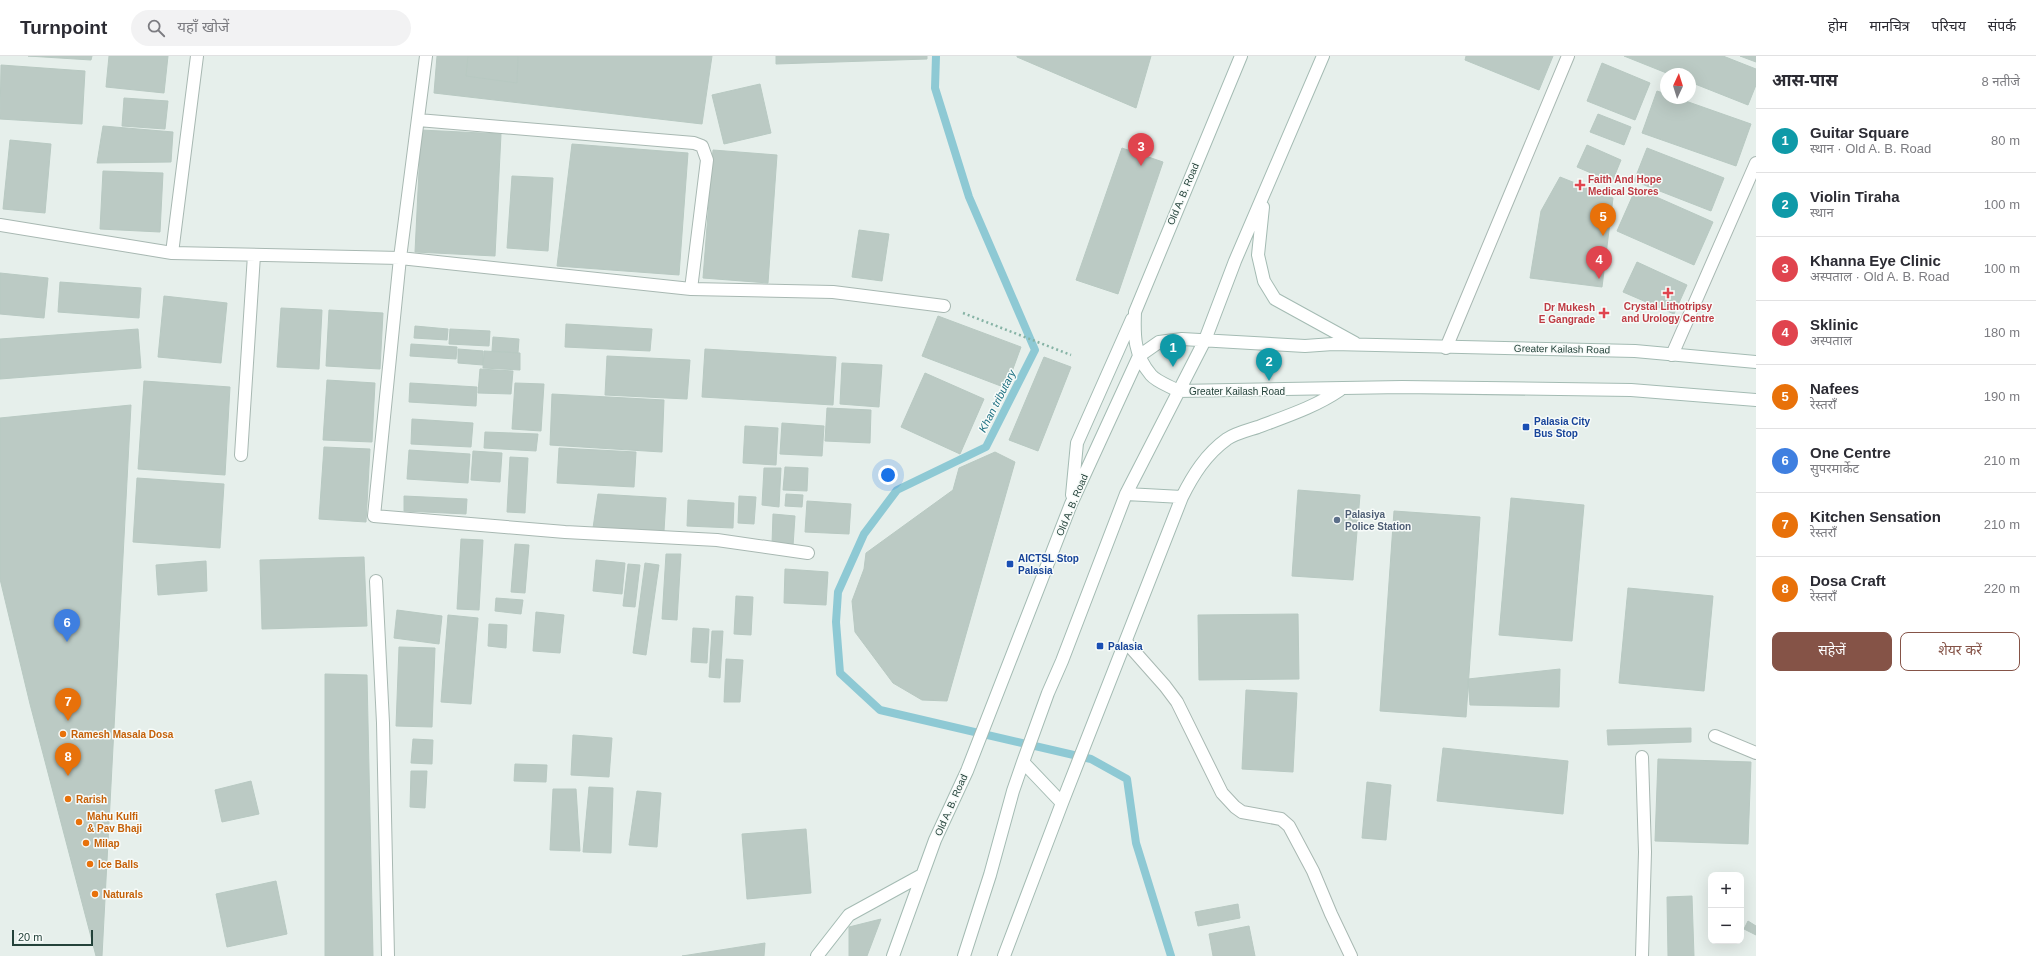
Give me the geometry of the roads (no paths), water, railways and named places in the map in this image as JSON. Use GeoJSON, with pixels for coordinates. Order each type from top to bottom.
{"type":"FeatureCollection","features":[{"type":"Feature","properties":{"kind":"main road"},"geometry":{"type":"LineString","coordinates":[[172,253],[197,56]]}},
{"type":"Feature","properties":{"kind":"main road"},"geometry":{"type":"LineString","coordinates":[[426,56],[400,258],[374,516],[565,532],[717,540],[808,553]]}},
{"type":"Feature","properties":{"kind":"main road","name":"Old A. B. Road"},"geometry":{"type":"LineString","coordinates":[[893,956],[935,840],[966,771],[1071,504],[1139,356],[1134,340],[1135,312],[1241,56]]}},
{"type":"Feature","properties":{"kind":"main road"},"geometry":{"type":"LineString","coordinates":[[964,956],[990,875],[1013,791],[1023,762],[1048,693],[1062,661],[1126,494],[1205,340],[1235,261],[1323,56]]}},
{"type":"Feature","properties":{"kind":"main road"},"geometry":{"type":"LineString","coordinates":[[1446,348],[1568,56]]}},
{"type":"Feature","properties":{"kind":"main road"},"geometry":{"type":"LineString","coordinates":[[418,120],[694,143],[702,146],[707,160],[691,289]]}},
{"type":"Feature","properties":{"kind":"main road"},"geometry":{"type":"LineString","coordinates":[[1672,355],[1756,163]]}},
{"type":"Feature","properties":{"kind":"main road"},"geometry":{"type":"LineString","coordinates":[[1267,186],[1258,255],[1264,281],[1275,299],[1358,345]]}},
{"type":"Feature","properties":{"kind":"main road"},"geometry":{"type":"LineString","coordinates":[[0,225],[172,253],[400,258],[691,289],[833,292],[944,306]]}},
{"type":"Feature","properties":{"kind":"main road"},"geometry":{"type":"LineString","coordinates":[[241,455],[254,254]]}},
{"type":"Feature","properties":{"kind":"main road"},"geometry":{"type":"LineString","coordinates":[[1071,504],[1077,443],[1135,312]]}},
{"type":"Feature","properties":{"kind":"main road","name":"Greater Kailash Road"},"geometry":{"type":"LineString","coordinates":[[1756,362],[1635,351],[1358,345],[1305,346],[1182,339],[1159,342],[1139,356],[1152,375],[1178,391],[1402,388],[1631,390],[1756,400]]}},
{"type":"Feature","properties":{"kind":"main road"},"geometry":{"type":"LineString","coordinates":[[1004,956],[1062,803],[1182,497],[1192,476],[1202,463],[1228,439],[1305,409],[1326,399],[1340,390]]}},
{"type":"Feature","properties":{"kind":"main road"},"geometry":{"type":"LineString","coordinates":[[1126,494],[1182,497]]}},
{"type":"Feature","properties":{"kind":"main road"},"geometry":{"type":"LineString","coordinates":[[376,581],[384,723],[388,956]]}},
{"type":"Feature","properties":{"kind":"main road"},"geometry":{"type":"LineString","coordinates":[[1126,642],[1165,686],[1177,702],[1189,723],[1212,777],[1226,798],[1242,812],[1281,819],[1289,826],[1313,871],[1330,914],[1351,956]]}},
{"type":"Feature","properties":{"kind":"main road"},"geometry":{"type":"LineString","coordinates":[[1715,736],[1756,753]]}},
{"type":"Feature","properties":{"kind":"main road"},"geometry":{"type":"LineString","coordinates":[[1642,757],[1645,852],[1642,956]]}},
{"type":"Feature","properties":{"kind":"main road"},"geometry":{"type":"LineString","coordinates":[[1023,762],[1062,803]]}},
{"type":"Feature","properties":{"kind":"main road"},"geometry":{"type":"LineString","coordinates":[[817,956],[849,915],[922,875]]}},
{"type":"Feature","properties":{"kind":"waterway","name":"Khan tributary"},"geometry":{"type":"LineString","coordinates":[[936,56],[935,88],[969,197],[1035,350],[986,447],[897,490],[864,534],[838,592],[836,622],[840,673],[880,710],[1091,759],[1127,779],[1136,843],[1171,956]]}},
{"type":"Feature","properties":{"kind":"place","name":"Khanna Eye Clinic"},"geometry":{"type":"Point","coordinates":[1141,166]}},
{"type":"Feature","properties":{"kind":"place","name":"Faith And Hope Medical Stores"},"geometry":{"type":"Point","coordinates":[1580,185]}},
{"type":"Feature","properties":{"kind":"place","name":"Nafees"},"geometry":{"type":"Point","coordinates":[1603,236]}},
{"type":"Feature","properties":{"kind":"place","name":"Sklinic"},"geometry":{"type":"Point","coordinates":[1599,279]}},
{"type":"Feature","properties":{"kind":"place","name":"Crystal Lithotripsy and Urology Centre"},"geometry":{"type":"Point","coordinates":[1668,293]}},
{"type":"Feature","properties":{"kind":"place","name":"Dr Mukesh E Gangrade"},"geometry":{"type":"Point","coordinates":[1604,313]}},
{"type":"Feature","properties":{"kind":"place","name":"Guitar Square"},"geometry":{"type":"Point","coordinates":[1173,367]}},
{"type":"Feature","properties":{"kind":"place","name":"Violin Tiraha"},"geometry":{"type":"Point","coordinates":[1269,381]}},
{"type":"Feature","properties":{"kind":"place","name":"Palasia City Bus Stop"},"geometry":{"type":"Point","coordinates":[1526,427]}},
{"type":"Feature","properties":{"kind":"place","name":"Palasiya Police Station"},"geometry":{"type":"Point","coordinates":[1337,520]}},
{"type":"Feature","properties":{"kind":"place","name":"AICTSL Stop Palasia"},"geometry":{"type":"Point","coordinates":[1010,564]}},
{"type":"Feature","properties":{"kind":"place","name":"One Centre"},"geometry":{"type":"Point","coordinates":[67,642]}},
{"type":"Feature","properties":{"kind":"place","name":"Palasia"},"geometry":{"type":"Point","coordinates":[1100,646]}},
{"type":"Feature","properties":{"kind":"place","name":"Kitchen Sensation"},"geometry":{"type":"Point","coordinates":[68,721]}},
{"type":"Feature","properties":{"kind":"place","name":"Ramesh Masala Dosa"},"geometry":{"type":"Point","coordinates":[63,734]}},
{"type":"Feature","properties":{"kind":"place","name":"Dosa Craft"},"geometry":{"type":"Point","coordinates":[68,776]}},
{"type":"Feature","properties":{"kind":"place","name":"Rarish"},"geometry":{"type":"Point","coordinates":[68,799]}},
{"type":"Feature","properties":{"kind":"place","name":"Mahu Kulfi & Pav Bhaji"},"geometry":{"type":"Point","coordinates":[79,822]}},
{"type":"Feature","properties":{"kind":"place","name":"Milap"},"geometry":{"type":"Point","coordinates":[86,843]}},
{"type":"Feature","properties":{"kind":"place","name":"Ice Balls"},"geometry":{"type":"Point","coordinates":[90,864]}},
{"type":"Feature","properties":{"kind":"place","name":"Naturals"},"geometry":{"type":"Point","coordinates":[95,894]}}]}
